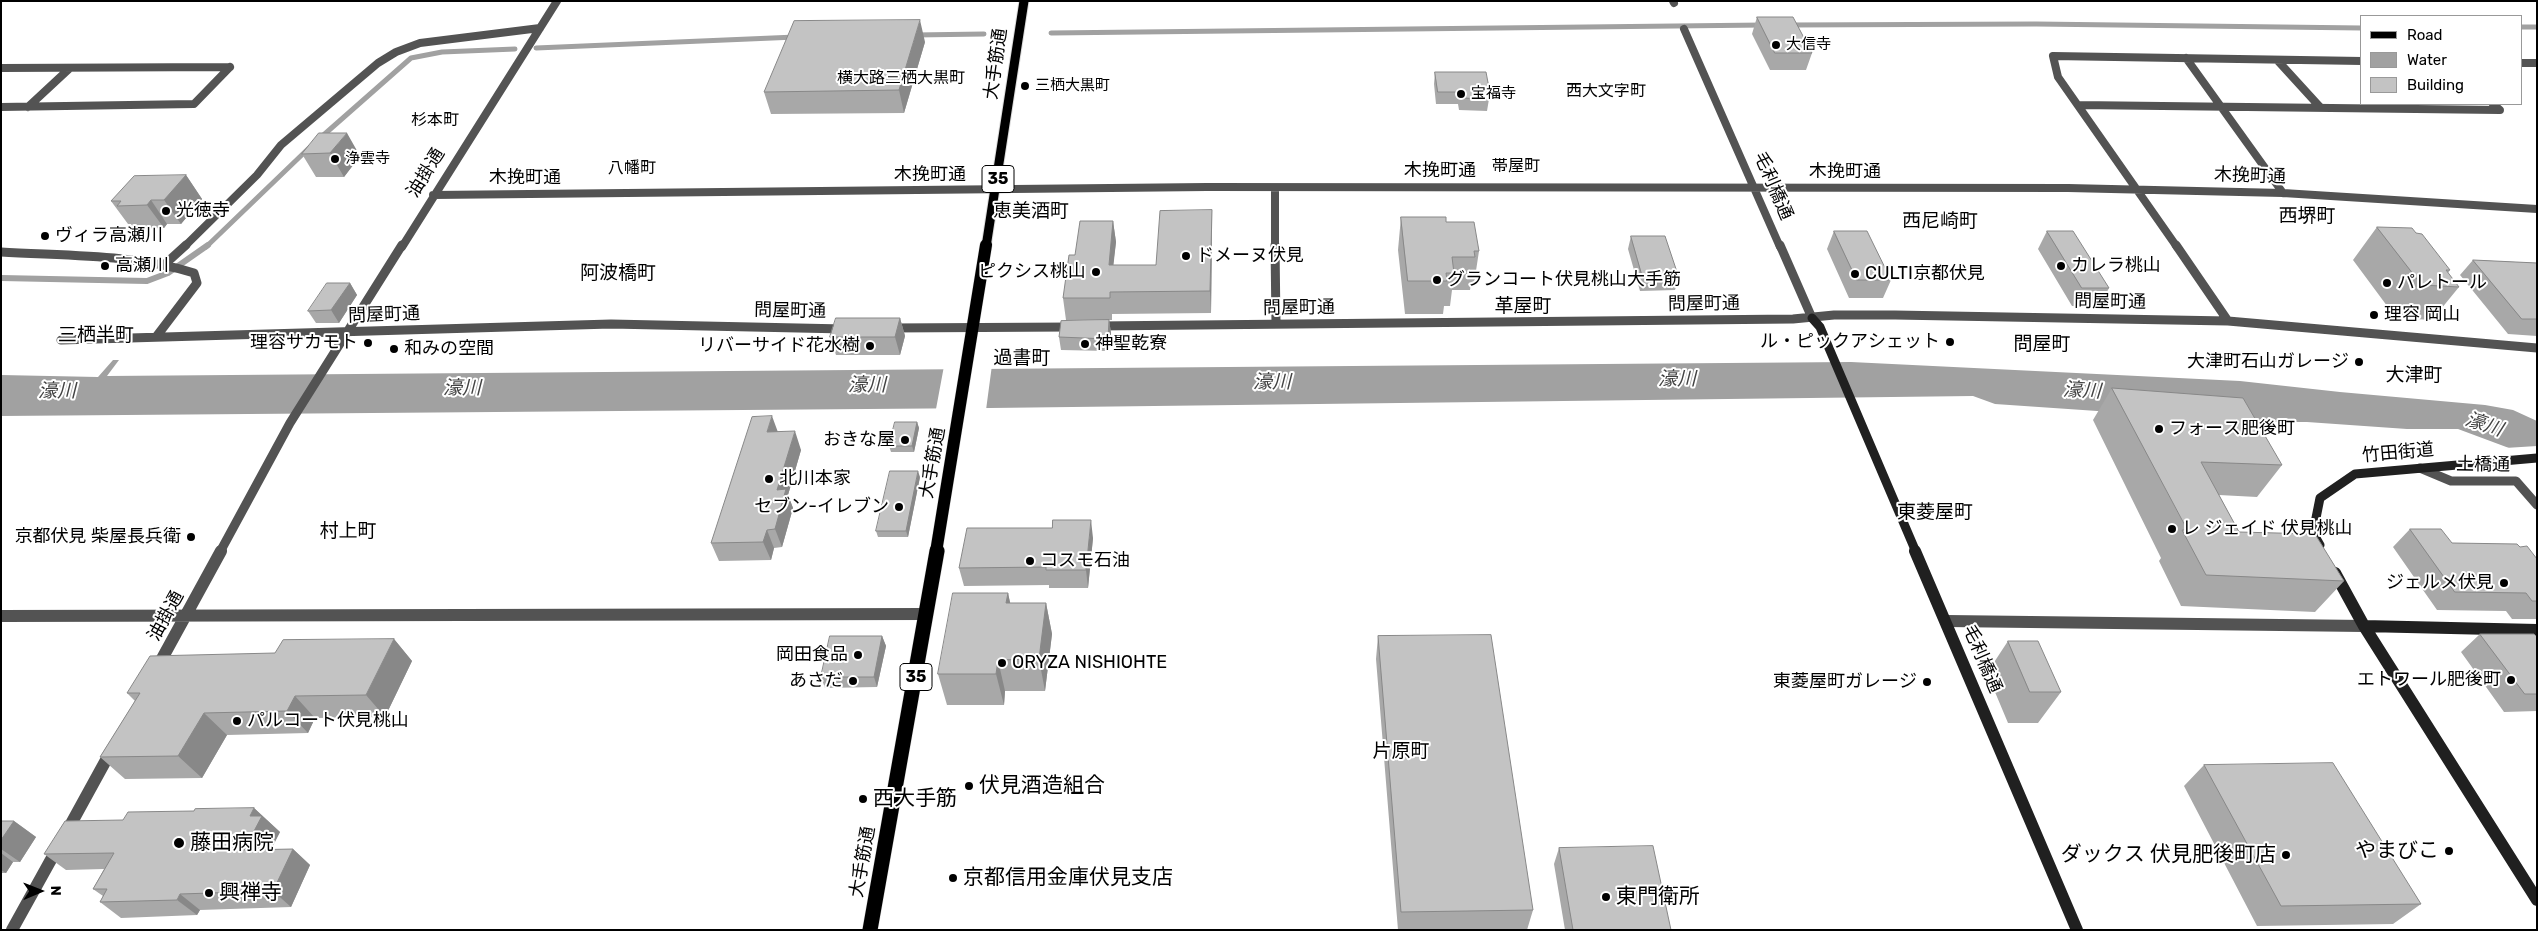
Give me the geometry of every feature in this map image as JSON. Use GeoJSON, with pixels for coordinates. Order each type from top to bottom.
{"type":"FeatureCollection","features":[{"type":"Feature","properties":{"kind":"main road","name":"大手筋通"},"geometry":{"type":"LineString","coordinates":[[870,930],[959,424],[997,190],[1024,1]]}},
{"type":"Feature","properties":{"kind":"main road","name":"毛利橋通"},"geometry":{"type":"LineString","coordinates":[[1812,318],[1820,327],[1854,403],[2078,930]]}},
{"type":"Feature","properties":{"kind":"main road","name":"竹田街道"},"geometry":{"type":"LineString","coordinates":[[2537,458],[2355,474],[2320,498],[2313,533],[2364,626],[2537,900]]}},
{"type":"Feature","properties":{"kind":"main road"},"geometry":{"type":"LineString","coordinates":[[2364,626],[2537,630]]}},
{"type":"Feature","properties":{"kind":"street","name":"油掛通"},"geometry":{"type":"LineString","coordinates":[[152,676],[290,423],[557,2]]}},
{"type":"Feature","properties":{"kind":"street"},"geometry":{"type":"LineString","coordinates":[[168,266],[257,175],[281,145],[378,63],[396,52],[420,43],[540,28]]}},
{"type":"Feature","properties":{"kind":"street","name":"毛利橋通"},"geometry":{"type":"LineString","coordinates":[[1684,29],[1812,318]]}},
{"type":"Feature","properties":{"kind":"street"},"geometry":{"type":"LineString","coordinates":[[2228,321],[2138,189],[2058,77],[2053,56],[2360,62]]}},
{"type":"Feature","properties":{"kind":"street"},"geometry":{"type":"LineString","coordinates":[[2186,58],[2284,193]]}},
{"type":"Feature","properties":{"kind":"street"},"geometry":{"type":"LineString","coordinates":[[2278,61],[2320,107]]}},
{"type":"Feature","properties":{"kind":"street"},"geometry":{"type":"LineString","coordinates":[[2523,63],[2537,63]]}},
{"type":"Feature","properties":{"kind":"street"},"geometry":{"type":"LineString","coordinates":[[1,68],[230,67],[194,104],[1,108]]}},
{"type":"Feature","properties":{"kind":"street"},"geometry":{"type":"LineString","coordinates":[[28,107],[70,68]]}},
{"type":"Feature","properties":{"kind":"street"},"geometry":{"type":"LineString","coordinates":[[2078,105],[2500,110],[2494,105]]}},
{"type":"Feature","properties":{"kind":"street","name":"木挽町通"},"geometry":{"type":"LineString","coordinates":[[433,195],[1275,188],[2138,189],[2284,193],[2537,209]]}},
{"type":"Feature","properties":{"kind":"street"},"geometry":{"type":"LineString","coordinates":[[1275,188],[1276,324]]}},
{"type":"Feature","properties":{"kind":"street"},"geometry":{"type":"LineString","coordinates":[[1,252],[168,266],[186,269],[194,273],[197,283],[156,337]]}},
{"type":"Feature","properties":{"kind":"street","name":"問屋町通"},"geometry":{"type":"LineString","coordinates":[[877,328],[1812,318],[1895,315],[2228,321],[2537,348]]}},
{"type":"Feature","properties":{"kind":"street","name":"問屋町通"},"geometry":{"type":"LineString","coordinates":[[62,340],[611,324],[858,328]]}},
{"type":"Feature","properties":{"kind":"street","name":"土橋通"},"geometry":{"type":"LineString","coordinates":[[2420,468],[2444,480],[2516,481],[2537,505]]}},
{"type":"Feature","properties":{"kind":"street"},"geometry":{"type":"LineString","coordinates":[[1,616],[927,614]]}},
{"type":"Feature","properties":{"kind":"street"},"geometry":{"type":"LineString","coordinates":[[1947,622],[2364,626]]}},
{"type":"Feature","properties":{"kind":"street"},"geometry":{"type":"LineString","coordinates":[[12,930],[118,738]]}},
{"type":"Feature","properties":{"kind":"water","name":"濠川"},"geometry":{"type":"Polygon","coordinates":[[[113,360],[119,360],[107,376],[1851,362],[2240,381],[2485,405],[2513,410],[2537,421],[2537,465],[2509,448],[2458,429],[2407,429],[2307,422],[2258,422],[1995,404],[1973,396],[990,408],[1,416],[1,375],[98,377],[113,360]]]}},
{"type":"Feature","properties":{"kind":"pier"},"geometry":{"type":"Polygon","coordinates":[[[992,365],[986,410],[936,409],[944,366],[992,365]]]}},
{"type":"Feature","properties":{"kind":"pier"},"geometry":{"type":"Polygon","coordinates":[[[2537,446],[2537,468],[2505,448],[2537,446]]]}},
{"type":"Feature","properties":{"kind":"building"},"geometry":{"type":"Polygon","coordinates":[[[1757,17],[1793,17],[1812,53],[1775,53],[1757,17]]]}},
{"type":"Feature","properties":{"kind":"building"},"geometry":{"type":"Polygon","coordinates":[[[920,20],[899,90],[764,92],[794,21],[920,20]]]}},
{"type":"Feature","properties":{"kind":"building"},"geometry":{"type":"Polygon","coordinates":[[[1435,72],[1486,72],[1490,93],[1487,93],[1488,99],[1461,98],[1460,92],[1438,92],[1435,72]]]}},
{"type":"Feature","properties":{"kind":"building"},"geometry":{"type":"Polygon","coordinates":[[[319,133],[347,133],[330,153],[302,154],[319,133]]]}},
{"type":"Feature","properties":{"kind":"building"},"geometry":{"type":"Polygon","coordinates":[[[186,175],[164,200],[151,200],[147,205],[117,206],[121,201],[111,201],[134,176],[186,175]]]}},
{"type":"Feature","properties":{"kind":"building"},"geometry":{"type":"Polygon","coordinates":[[[1212,210],[1210,291],[1110,292],[1110,298],[1063,298],[1069,255],[1075,255],[1080,221],[1113,221],[1109,265],[1156,265],[1160,211],[1212,210]]]}},
{"type":"Feature","properties":{"kind":"building"},"geometry":{"type":"Polygon","coordinates":[[[1401,217],[1446,217],[1446,222],[1474,222],[1479,251],[1474,251],[1475,257],[1452,257],[1454,273],[1446,273],[1447,281],[1408,281],[1401,217]]]}},
{"type":"Feature","properties":{"kind":"building"},"geometry":{"type":"Polygon","coordinates":[[[2377,227],[2412,228],[2416,233],[2422,234],[2450,270],[2446,270],[2459,287],[2422,285],[2377,227]]]}},
{"type":"Feature","properties":{"kind":"building"},"geometry":{"type":"Polygon","coordinates":[[[1834,231],[1867,231],[1891,280],[1857,280],[1834,231]]]}},
{"type":"Feature","properties":{"kind":"building"},"geometry":{"type":"Polygon","coordinates":[[[2047,231],[2073,231],[2109,288],[2082,288],[2047,231]]]}},
{"type":"Feature","properties":{"kind":"building"},"geometry":{"type":"Polygon","coordinates":[[[1631,236],[1665,236],[1679,278],[1643,278],[1631,236]]]}},
{"type":"Feature","properties":{"kind":"building"},"geometry":{"type":"Polygon","coordinates":[[[2473,260],[2537,263],[2537,319],[2522,319],[2473,260]]]}},
{"type":"Feature","properties":{"kind":"building"},"geometry":{"type":"Polygon","coordinates":[[[327,283],[350,283],[331,310],[308,311],[327,283]]]}},
{"type":"Feature","properties":{"kind":"building"},"geometry":{"type":"Polygon","coordinates":[[[836,318],[900,318],[895,337],[830,337],[836,318]]]}},
{"type":"Feature","properties":{"kind":"building"},"geometry":{"type":"Polygon","coordinates":[[[1109,320],[1108,339],[1059,337],[1061,321],[1109,320]]]}},
{"type":"Feature","properties":{"kind":"building"},"geometry":{"type":"Polygon","coordinates":[[[2112,388],[2243,398],[2282,465],[2201,462],[2239,532],[2315,534],[2344,581],[2206,575],[2182,530],[2187,530],[2112,388]]]}},
{"type":"Feature","properties":{"kind":"building","name":"北川本家"},"geometry":{"type":"Polygon","coordinates":[[[772,416],[767,432],[795,431],[777,490],[786,489],[775,529],[767,530],[763,542],[711,543],[752,417],[772,416]]]}},
{"type":"Feature","properties":{"kind":"building","name":"おきな屋"},"geometry":{"type":"Polygon","coordinates":[[[895,422],[917,422],[912,446],[889,446],[895,422]]]}},
{"type":"Feature","properties":{"kind":"building","name":"セブン-イレブン"},"geometry":{"type":"Polygon","coordinates":[[[890,471],[918,471],[906,531],[876,531],[890,471]]]}},
{"type":"Feature","properties":{"kind":"building"},"geometry":{"type":"Polygon","coordinates":[[[1053,520],[1091,520],[1086,570],[1046,570],[1046,567],[959,568],[967,528],[1052,528],[1053,520]]]}},
{"type":"Feature","properties":{"kind":"building"},"geometry":{"type":"Polygon","coordinates":[[[2410,529],[2441,529],[2452,543],[2517,544],[2520,547],[2527,546],[2537,559],[2537,601],[2532,601],[2526,593],[2455,592],[2410,529]]]}},
{"type":"Feature","properties":{"kind":"building"},"geometry":{"type":"Polygon","coordinates":[[[953,593],[1008,593],[1006,603],[1046,603],[1039,659],[998,660],[996,674],[938,674],[953,593]]]}},
{"type":"Feature","properties":{"kind":"building"},"geometry":{"type":"Polygon","coordinates":[[[2480,634],[2534,634],[2537,637],[2537,694],[2525,694],[2480,634]]]}},
{"type":"Feature","properties":{"kind":"building"},"geometry":{"type":"Polygon","coordinates":[[[1491,635],[1533,910],[1401,912],[1378,636],[1491,635]]]}},
{"type":"Feature","properties":{"kind":"building"},"geometry":{"type":"Polygon","coordinates":[[[830,636],[882,636],[874,677],[821,677],[830,636]]]}},
{"type":"Feature","properties":{"kind":"building"},"geometry":{"type":"Polygon","coordinates":[[[394,639],[366,695],[295,696],[287,711],[204,713],[178,756],[100,757],[140,693],[127,693],[150,656],[275,653],[283,640],[394,639]]]}},
{"type":"Feature","properties":{"kind":"building"},"geometry":{"type":"Polygon","coordinates":[[[2008,641],[2038,641],[2061,692],[2030,692],[2008,641]]]}},
{"type":"Feature","properties":{"kind":"building","name":"ダックス 伏見肥後町店"},"geometry":{"type":"Polygon","coordinates":[[[2333,763],[2421,904],[2281,906],[2204,765],[2333,763]]]}},
{"type":"Feature","properties":{"kind":"building"},"geometry":{"type":"Polygon","coordinates":[[[254,808],[250,816],[262,816],[244,850],[293,849],[273,891],[180,894],[177,900],[100,902],[107,889],[93,889],[114,853],[44,854],[65,821],[123,820],[128,812],[254,808]]]}},
{"type":"Feature","properties":{"kind":"building"},"geometry":{"type":"Polygon","coordinates":[[[1,821],[14,821],[1,840],[1,821]]]}},
{"type":"Feature","properties":{"kind":"building","name":"東門衛所"},"geometry":{"type":"Polygon","coordinates":[[[1653,846],[1671,930],[1573,930],[1559,848],[1653,846]]]}},
{"type":"Feature","properties":{"kind":"waterway"},"geometry":{"type":"LineString","coordinates":[[1790,25],[2036,24],[2360,28]]}},
{"type":"Feature","properties":{"kind":"waterway"},"geometry":{"type":"LineString","coordinates":[[1051,33],[1764,25]]}},
{"type":"Feature","properties":{"kind":"waterway"},"geometry":{"type":"LineString","coordinates":[[2523,27],[2537,27]]}},
{"type":"Feature","properties":{"kind":"waterway"},"geometry":{"type":"LineString","coordinates":[[915,35],[984,34]]}},
{"type":"Feature","properties":{"kind":"waterway"},"geometry":{"type":"LineString","coordinates":[[536,48],[796,37]]}},
{"type":"Feature","properties":{"kind":"waterway"},"geometry":{"type":"LineString","coordinates":[[319,139],[411,58],[442,52],[515,49]]}},
{"type":"Feature","properties":{"kind":"waterway"},"geometry":{"type":"LineString","coordinates":[[206,247],[309,148]]}},
{"type":"Feature","properties":{"kind":"waterway"},"geometry":{"type":"LineString","coordinates":[[1,278],[147,281],[168,273],[208,245]]}},
{"type":"Feature","properties":{"kind":"place","name":"大信寺"},"geometry":{"type":"Point","coordinates":[1776,45]}},
{"type":"Feature","properties":{"kind":"place","name":"三栖大黒町"},"geometry":{"type":"Point","coordinates":[1025,86]}},
{"type":"Feature","properties":{"kind":"place","name":"宝福寺"},"geometry":{"type":"Point","coordinates":[1461,94]}},
{"type":"Feature","properties":{"kind":"place","name":"浄雲寺"},"geometry":{"type":"Point","coordinates":[335,159]}},
{"type":"Feature","properties":{"kind":"place","name":"光徳寺"},"geometry":{"type":"Point","coordinates":[166,211]}},
{"type":"Feature","properties":{"kind":"place","name":"ヴィラ高瀬川"},"geometry":{"type":"Point","coordinates":[45,236]}},
{"type":"Feature","properties":{"kind":"place","name":"ドメーヌ伏見"},"geometry":{"type":"Point","coordinates":[1186,256]}},
{"type":"Feature","properties":{"kind":"place","name":"高瀬川"},"geometry":{"type":"Point","coordinates":[105,266]}},
{"type":"Feature","properties":{"kind":"place","name":"カレラ桃山"},"geometry":{"type":"Point","coordinates":[2061,266]}},
{"type":"Feature","properties":{"kind":"place","name":"ピクシス桃山"},"geometry":{"type":"Point","coordinates":[1096,272]}},
{"type":"Feature","properties":{"kind":"place","name":"CULTI京都伏見"},"geometry":{"type":"Point","coordinates":[1855,274]}},
{"type":"Feature","properties":{"kind":"place","name":"グランコート伏見桃山大手筋"},"geometry":{"type":"Point","coordinates":[1437,280]}},
{"type":"Feature","properties":{"kind":"place","name":"パレトール"},"geometry":{"type":"Point","coordinates":[2387,283]}},
{"type":"Feature","properties":{"kind":"place","name":"理容 岡山"},"geometry":{"type":"Point","coordinates":[2374,315]}},
{"type":"Feature","properties":{"kind":"place","name":"ル・ピックアシェット"},"geometry":{"type":"Point","coordinates":[1950,342]}},
{"type":"Feature","properties":{"kind":"place","name":"理容サカモト"},"geometry":{"type":"Point","coordinates":[368,343]}},
{"type":"Feature","properties":{"kind":"place","name":"神聖乾寮"},"geometry":{"type":"Point","coordinates":[1085,344]}},
{"type":"Feature","properties":{"kind":"place","name":"リバーサイド花水樹"},"geometry":{"type":"Point","coordinates":[870,346]}},
{"type":"Feature","properties":{"kind":"place","name":"和みの空間"},"geometry":{"type":"Point","coordinates":[394,349]}},
{"type":"Feature","properties":{"kind":"place","name":"大津町石山ガレージ"},"geometry":{"type":"Point","coordinates":[2359,362]}},
{"type":"Feature","properties":{"kind":"place","name":"フォース肥後町"},"geometry":{"type":"Point","coordinates":[2159,429]}},
{"type":"Feature","properties":{"kind":"place","name":"おきな屋"},"geometry":{"type":"Point","coordinates":[905,440]}},
{"type":"Feature","properties":{"kind":"place","name":"北川本家"},"geometry":{"type":"Point","coordinates":[769,479]}},
{"type":"Feature","properties":{"kind":"place","name":"セブン-イレブン"},"geometry":{"type":"Point","coordinates":[899,507]}},
{"type":"Feature","properties":{"kind":"place","name":"レ ジェイド 伏見桃山"},"geometry":{"type":"Point","coordinates":[2172,529]}},
{"type":"Feature","properties":{"kind":"place","name":"京都伏見 柴屋長兵衛"},"geometry":{"type":"Point","coordinates":[191,537]}},
{"type":"Feature","properties":{"kind":"place","name":"コスモ石油"},"geometry":{"type":"Point","coordinates":[1030,561]}},
{"type":"Feature","properties":{"kind":"place","name":"ジェルメ伏見"},"geometry":{"type":"Point","coordinates":[2504,583]}},
{"type":"Feature","properties":{"kind":"place","name":"岡田食品"},"geometry":{"type":"Point","coordinates":[858,655]}},
{"type":"Feature","properties":{"kind":"place","name":"ORYZA NISHIOHTE"},"geometry":{"type":"Point","coordinates":[1002,663]}},
{"type":"Feature","properties":{"kind":"place","name":"エトワール肥後町"},"geometry":{"type":"Point","coordinates":[2511,680]}},
{"type":"Feature","properties":{"kind":"place","name":"あさだ"},"geometry":{"type":"Point","coordinates":[853,681]}},
{"type":"Feature","properties":{"kind":"place","name":"東菱屋町ガレージ"},"geometry":{"type":"Point","coordinates":[1927,682]}},
{"type":"Feature","properties":{"kind":"place","name":"パルコート伏見桃山"},"geometry":{"type":"Point","coordinates":[237,721]}},
{"type":"Feature","properties":{"kind":"place","name":"伏見酒造組合"},"geometry":{"type":"Point","coordinates":[969,786]}},
{"type":"Feature","properties":{"kind":"place","name":"西大手筋"},"geometry":{"type":"Point","coordinates":[863,799]}},
{"type":"Feature","properties":{"kind":"place","name":"藤田病院"},"geometry":{"type":"Point","coordinates":[179,843]}},
{"type":"Feature","properties":{"kind":"place","name":"やまびこ"},"geometry":{"type":"Point","coordinates":[2449,851]}},
{"type":"Feature","properties":{"kind":"place","name":"ダックス 伏見肥後町店"},"geometry":{"type":"Point","coordinates":[2286,855]}},
{"type":"Feature","properties":{"kind":"place","name":"京都信用金庫伏見支店"},"geometry":{"type":"Point","coordinates":[953,878]}},
{"type":"Feature","properties":{"kind":"place","name":"興禅寺"},"geometry":{"type":"Point","coordinates":[209,893]}},
{"type":"Feature","properties":{"kind":"place","name":"東門衛所"},"geometry":{"type":"Point","coordinates":[1606,897]}},
{"type":"Feature","properties":{"kind":"district","name":"横大路三栖大黒町"},"geometry":{"type":"Point","coordinates":[901,78]}},
{"type":"Feature","properties":{"kind":"district","name":"西大文字町"},"geometry":{"type":"Point","coordinates":[1606,91]}},
{"type":"Feature","properties":{"kind":"district","name":"杉本町"},"geometry":{"type":"Point","coordinates":[435,120]}},
{"type":"Feature","properties":{"kind":"district","name":"帯屋町"},"geometry":{"type":"Point","coordinates":[1516,166]}},
{"type":"Feature","properties":{"kind":"district","name":"八幡町"},"geometry":{"type":"Point","coordinates":[632,168]}},
{"type":"Feature","properties":{"kind":"district","name":"恵美酒町"},"geometry":{"type":"Point","coordinates":[1031,212]}},
{"type":"Feature","properties":{"kind":"district","name":"西堺町"},"geometry":{"type":"Point","coordinates":[2307,217]}},
{"type":"Feature","properties":{"kind":"district","name":"西尼崎町"},"geometry":{"type":"Point","coordinates":[1940,222]}},
{"type":"Feature","properties":{"kind":"district","name":"阿波橋町"},"geometry":{"type":"Point","coordinates":[618,274]}},
{"type":"Feature","properties":{"kind":"district","name":"革屋町"},"geometry":{"type":"Point","coordinates":[1523,307]}},
{"type":"Feature","properties":{"kind":"district","name":"三栖半町"},"geometry":{"type":"Point","coordinates":[96,336]}},
{"type":"Feature","properties":{"kind":"district","name":"問屋町"},"geometry":{"type":"Point","coordinates":[2042,345]}},
{"type":"Feature","properties":{"kind":"district","name":"過書町"},"geometry":{"type":"Point","coordinates":[1022,359]}},
{"type":"Feature","properties":{"kind":"district","name":"大津町"},"geometry":{"type":"Point","coordinates":[2414,376]}},
{"type":"Feature","properties":{"kind":"district","name":"東菱屋町"},"geometry":{"type":"Point","coordinates":[1935,513]}},
{"type":"Feature","properties":{"kind":"district","name":"村上町"},"geometry":{"type":"Point","coordinates":[348,532]}},
{"type":"Feature","properties":{"kind":"district","name":"片原町"},"geometry":{"type":"Point","coordinates":[1401,752]}}]}
